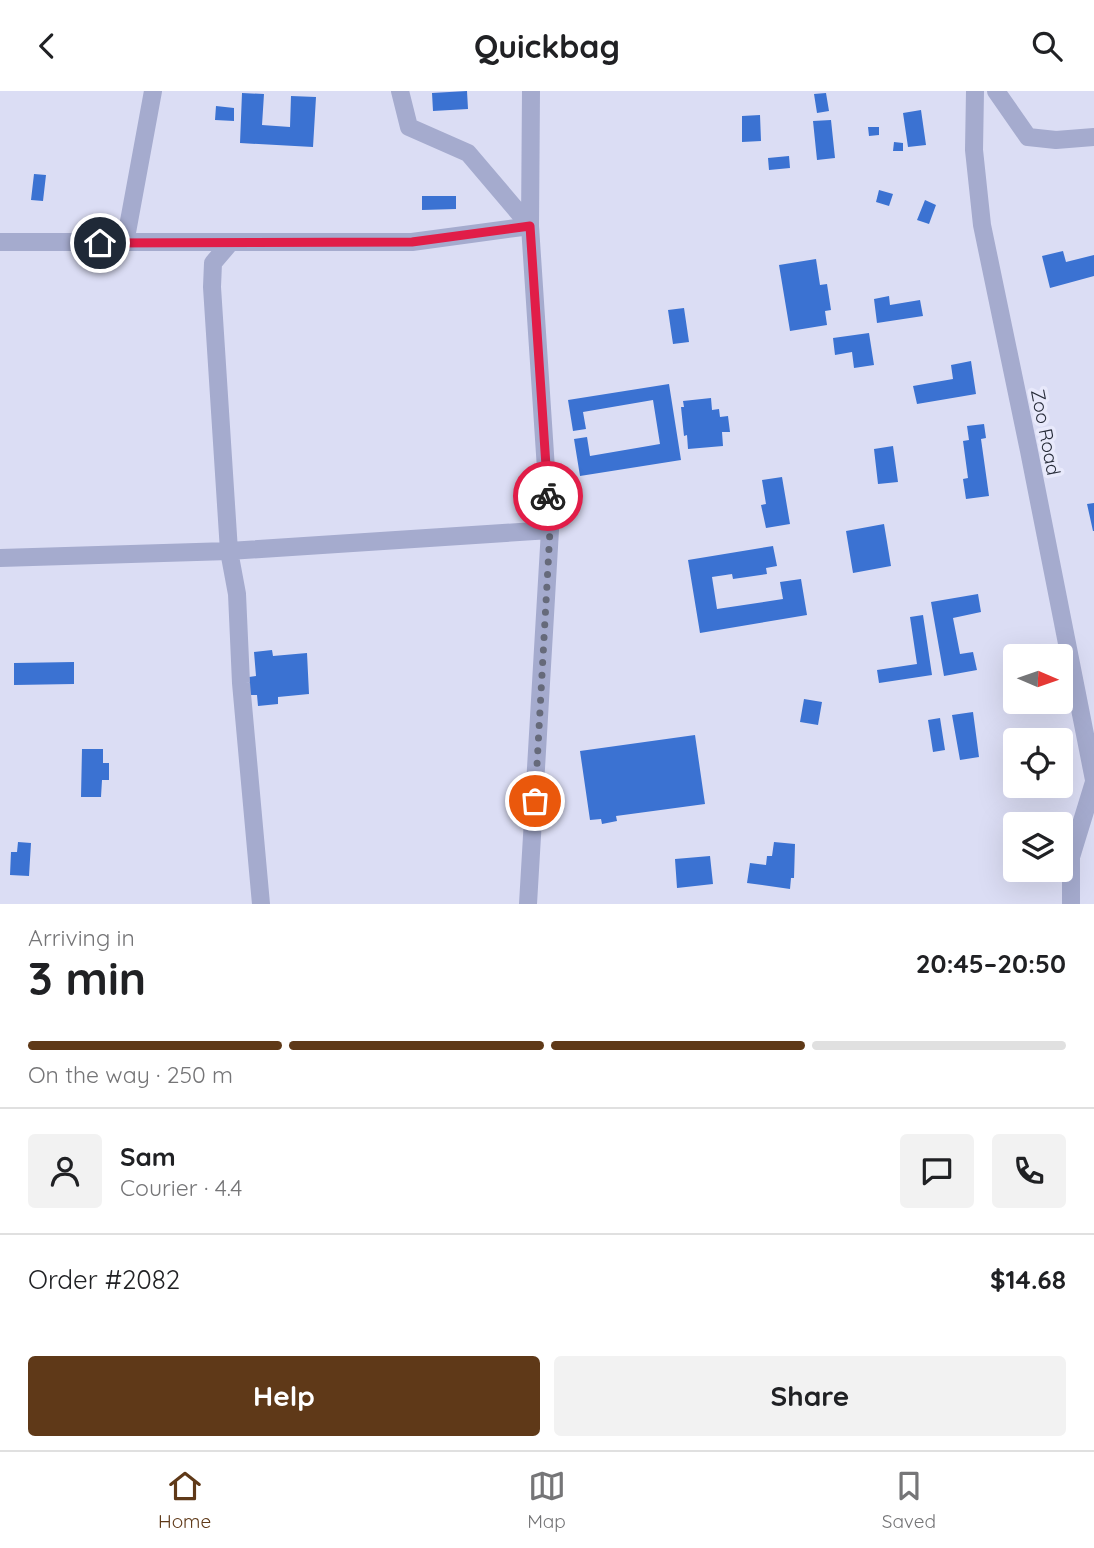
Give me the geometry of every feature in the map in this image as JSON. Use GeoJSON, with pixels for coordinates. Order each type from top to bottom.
{"type":"FeatureCollection","features":[{"type":"Feature","properties":{"kind":"street"},"geometry":{"type":"LineString","coordinates":[[125,243],[153,91]]}},
{"type":"Feature","properties":{"kind":"street"},"geometry":{"type":"LineString","coordinates":[[400,91],[409,127],[468,153],[530,226]]}},
{"type":"Feature","properties":{"kind":"street"},"geometry":{"type":"LineString","coordinates":[[528,904],[550,530],[530,226],[531,91]]}},
{"type":"Feature","properties":{"kind":"street","name":"Zoo Road"},"geometry":{"type":"LineString","coordinates":[[975,91],[974,150],[982,225],[1094,781]]}},
{"type":"Feature","properties":{"kind":"street"},"geometry":{"type":"LineString","coordinates":[[996,91],[1028,137],[1056,140],[1094,137]]}},
{"type":"Feature","properties":{"kind":"street"},"geometry":{"type":"LineString","coordinates":[[0,241],[412,242],[530,226]]}},
{"type":"Feature","properties":{"kind":"street"},"geometry":{"type":"LineString","coordinates":[[230,243],[213,263],[212,287],[229,551],[237,594],[261,904]]}},
{"type":"Feature","properties":{"kind":"street"},"geometry":{"type":"LineString","coordinates":[[0,558],[229,551],[550,530]]}},
{"type":"Feature","properties":{"kind":"street"},"geometry":{"type":"LineString","coordinates":[[1071,904],[1071,857],[1094,781]]}},
{"type":"Feature","properties":{"kind":"building"},"geometry":{"type":"Polygon","coordinates":[[[467,91],[468,109],[433,111],[432,93],[467,91]]]}},
{"type":"Feature","properties":{"kind":"building"},"geometry":{"type":"Polygon","coordinates":[[[242,93],[264,94],[262,125],[290,127],[291,96],[316,97],[313,147],[240,143],[242,93]]]}},
{"type":"Feature","properties":{"kind":"building"},"geometry":{"type":"Polygon","coordinates":[[[826,93],[829,111],[817,113],[814,94],[826,93]]]}},
{"type":"Feature","properties":{"kind":"building"},"geometry":{"type":"Polygon","coordinates":[[[216,106],[234,108],[234,121],[215,120],[216,106]]]}},
{"type":"Feature","properties":{"kind":"building"},"geometry":{"type":"Polygon","coordinates":[[[921,110],[926,145],[908,147],[903,113],[921,110]]]}},
{"type":"Feature","properties":{"kind":"building"},"geometry":{"type":"Polygon","coordinates":[[[760,115],[761,141],[742,142],[742,116],[760,115]]]}},
{"type":"Feature","properties":{"kind":"building"},"geometry":{"type":"Polygon","coordinates":[[[831,120],[835,158],[817,160],[813,121],[831,120]]]}},
{"type":"Feature","properties":{"kind":"building"},"geometry":{"type":"Polygon","coordinates":[[[868,127],[879,127],[879,135],[869,136],[868,127]]]}},
{"type":"Feature","properties":{"kind":"building"},"geometry":{"type":"Polygon","coordinates":[[[894,142],[903,143],[903,151],[893,151],[894,142]]]}},
{"type":"Feature","properties":{"kind":"building"},"geometry":{"type":"Polygon","coordinates":[[[789,156],[790,168],[769,170],[768,158],[789,156]]]}},
{"type":"Feature","properties":{"kind":"building"},"geometry":{"type":"Polygon","coordinates":[[[34,174],[46,175],[43,201],[31,200],[34,174]]]}},
{"type":"Feature","properties":{"kind":"building"},"geometry":{"type":"Polygon","coordinates":[[[879,190],[893,194],[889,206],[876,202],[879,190]]]}},
{"type":"Feature","properties":{"kind":"building"},"geometry":{"type":"Polygon","coordinates":[[[422,196],[456,196],[456,209],[422,210],[422,196]]]}},
{"type":"Feature","properties":{"kind":"building"},"geometry":{"type":"Polygon","coordinates":[[[925,200],[936,205],[929,224],[917,220],[925,200]]]}},
{"type":"Feature","properties":{"kind":"building"},"geometry":{"type":"Polygon","coordinates":[[[1063,251],[1066,262],[1094,255],[1094,276],[1050,288],[1042,256],[1063,251]]]}},
{"type":"Feature","properties":{"kind":"building"},"geometry":{"type":"Polygon","coordinates":[[[816,259],[820,285],[827,284],[831,310],[825,311],[827,325],[790,331],[779,265],[816,259]]]}},
{"type":"Feature","properties":{"kind":"building"},"geometry":{"type":"Polygon","coordinates":[[[889,296],[890,305],[920,300],[923,316],[877,323],[874,299],[889,296]]]}},
{"type":"Feature","properties":{"kind":"building"},"geometry":{"type":"Polygon","coordinates":[[[684,308],[689,342],[673,344],[668,310],[684,308]]]}},
{"type":"Feature","properties":{"kind":"building"},"geometry":{"type":"Polygon","coordinates":[[[869,333],[874,365],[854,368],[852,352],[835,355],[833,338],[869,333]]]}},
{"type":"Feature","properties":{"kind":"building"},"geometry":{"type":"Polygon","coordinates":[[[971,361],[976,394],[917,404],[913,386],[953,379],[951,365],[971,361]]]}},
{"type":"Feature","properties":{"kind":"building"},"geometry":{"type":"Polygon","coordinates":[[[669,384],[681,460],[580,476],[574,439],[587,437],[590,456],[660,444],[653,400],[583,412],[586,429],[573,431],[568,400],[669,384]]]}},
{"type":"Feature","properties":{"kind":"building"},"geometry":{"type":"Polygon","coordinates":[[[711,398],[712,410],[719,409],[720,417],[728,416],[730,432],[722,432],[723,446],[688,449],[687,435],[684,436],[681,407],[684,407],[683,401],[711,398]]]}},
{"type":"Feature","properties":{"kind":"building"},"geometry":{"type":"Polygon","coordinates":[[[984,424],[986,438],[981,439],[989,496],[966,499],[963,479],[968,478],[963,441],[969,440],[967,426],[984,424]]]}},
{"type":"Feature","properties":{"kind":"building"},"geometry":{"type":"Polygon","coordinates":[[[893,446],[898,482],[878,484],[874,449],[893,446]]]}},
{"type":"Feature","properties":{"kind":"building"},"geometry":{"type":"Polygon","coordinates":[[[782,477],[790,524],[766,528],[761,505],[766,504],[762,480],[782,477]]]}},
{"type":"Feature","properties":{"kind":"building"},"geometry":{"type":"Polygon","coordinates":[[[1094,503],[1094,531],[1093,531],[1087,504],[1094,503]]]}},
{"type":"Feature","properties":{"kind":"building"},"geometry":{"type":"Polygon","coordinates":[[[884,524],[891,566],[853,573],[846,531],[884,524]]]}},
{"type":"Feature","properties":{"kind":"building"},"geometry":{"type":"Polygon","coordinates":[[[773,546],[777,566],[766,568],[767,574],[733,579],[732,574],[712,577],[717,609],[783,599],[780,582],[801,579],[807,615],[700,633],[688,560],[773,546]]]}},
{"type":"Feature","properties":{"kind":"building"},"geometry":{"type":"Polygon","coordinates":[[[978,594],[981,612],[953,618],[960,654],[973,652],[977,670],[944,676],[931,602],[978,594]]]}},
{"type":"Feature","properties":{"kind":"building"},"geometry":{"type":"Polygon","coordinates":[[[923,615],[932,675],[879,683],[877,670],[917,664],[910,617],[923,615]]]}},
{"type":"Feature","properties":{"kind":"building"},"geometry":{"type":"Polygon","coordinates":[[[272,650],[273,656],[307,653],[309,694],[278,697],[278,704],[258,706],[257,695],[250,695],[249,677],[256,676],[254,652],[272,650]]]}},
{"type":"Feature","properties":{"kind":"building"},"geometry":{"type":"Polygon","coordinates":[[[74,662],[74,684],[14,685],[14,663],[74,662]]]}},
{"type":"Feature","properties":{"kind":"building"},"geometry":{"type":"Polygon","coordinates":[[[804,699],[822,702],[818,725],[800,722],[804,699]]]}},
{"type":"Feature","properties":{"kind":"building"},"geometry":{"type":"Polygon","coordinates":[[[973,712],[979,757],[960,760],[952,715],[973,712]]]}},
{"type":"Feature","properties":{"kind":"building"},"geometry":{"type":"Polygon","coordinates":[[[940,718],[945,750],[933,752],[928,720],[940,718]]]}},
{"type":"Feature","properties":{"kind":"building"},"geometry":{"type":"Polygon","coordinates":[[[695,735],[705,804],[616,816],[617,821],[602,824],[601,819],[590,820],[580,751],[695,735]]]}},
{"type":"Feature","properties":{"kind":"building"},"geometry":{"type":"Polygon","coordinates":[[[82,749],[103,749],[103,763],[109,763],[109,780],[102,780],[101,797],[81,797],[82,749]]]}},
{"type":"Feature","properties":{"kind":"building"},"geometry":{"type":"Polygon","coordinates":[[[18,842],[31,843],[29,876],[10,875],[11,852],[17,852],[18,842]]]}},
{"type":"Feature","properties":{"kind":"building"},"geometry":{"type":"Polygon","coordinates":[[[774,842],[795,844],[794,878],[791,878],[790,889],[747,883],[750,863],[766,865],[767,856],[772,856],[774,842]]]}},
{"type":"Feature","properties":{"kind":"building"},"geometry":{"type":"Polygon","coordinates":[[[710,856],[713,884],[677,888],[675,859],[710,856]]]}},
{"type":"Feature","properties":{"kind":"way so far"},"geometry":{"type":"LineString","coordinates":[[535,801],[550,530],[548,496]]}},
{"type":"Feature","properties":{"kind":"route"},"geometry":{"type":"LineString","coordinates":[[100,243],[412,242],[530,226],[548,496]]}}]}
